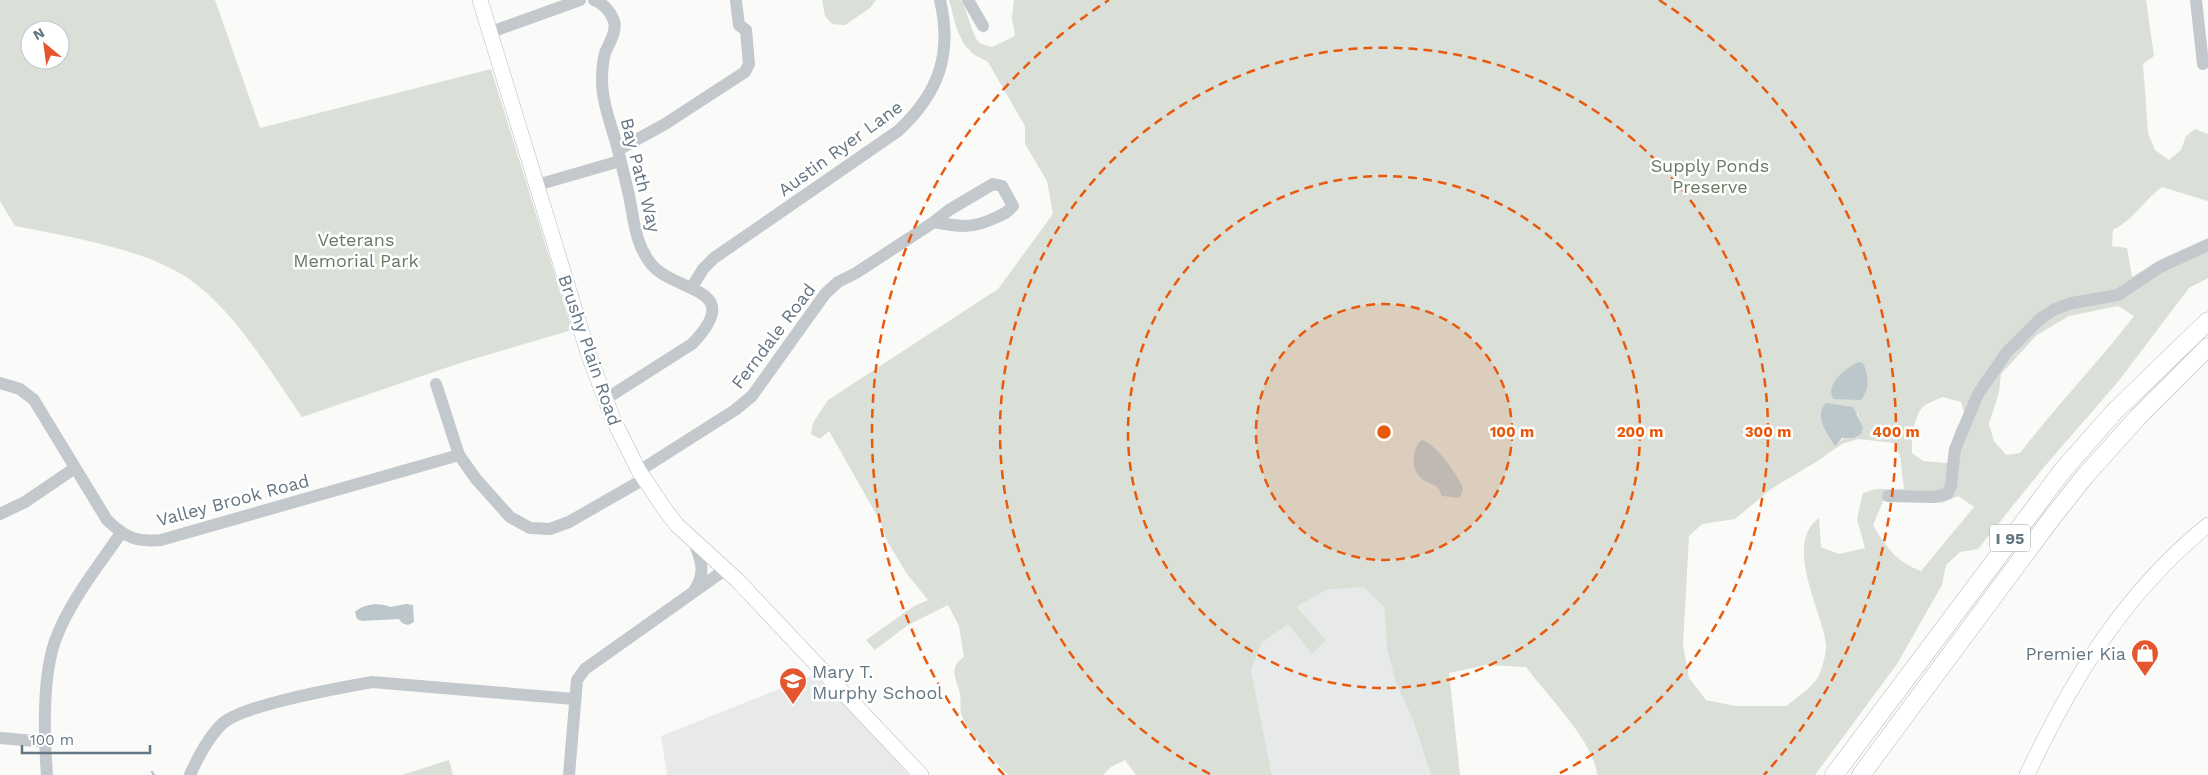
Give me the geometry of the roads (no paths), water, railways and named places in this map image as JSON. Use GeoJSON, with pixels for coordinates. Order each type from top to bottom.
{"type":"FeatureCollection","features":[{"type":"Feature","properties":{"kind":"highway","name":"I 95"},"geometry":{"type":"LineString","coordinates":[[1834,775],[2063,470],[2114,412],[2208,320]]}},
{"type":"Feature","properties":{"kind":"highway","name":"I 95"},"geometry":{"type":"LineString","coordinates":[[1861,775],[2085,476],[2138,417],[2208,347]]}},
{"type":"Feature","properties":{"kind":"main road","name":"Brushy Plain Road"},"geometry":{"type":"LineString","coordinates":[[480,0],[604,400],[641,475],[666,511],[726,569],[921,775]]}},
{"type":"Feature","properties":{"kind":"main road"},"geometry":{"type":"LineString","coordinates":[[2027,775],[2065,696],[2101,640],[2134,598],[2182,547],[2208,526]]}},
{"type":"Feature","properties":{"kind":"street"},"geometry":{"type":"LineString","coordinates":[[491,32],[580,0]]}},
{"type":"Feature","properties":{"kind":"street","name":"Austin Ryer Lane"},"geometry":{"type":"LineString","coordinates":[[692,287],[714,258],[898,131],[916,114],[941,73],[944,48],[940,0]]}},
{"type":"Feature","properties":{"kind":"street"},"geometry":{"type":"LineString","coordinates":[[968,0],[983,26]]}},
{"type":"Feature","properties":{"kind":"street"},"geometry":{"type":"LineString","coordinates":[[2196,0],[2203,64]]}},
{"type":"Feature","properties":{"kind":"street","name":"Bay Path Way"},"geometry":{"type":"LineString","coordinates":[[598,1],[609,12],[615,27],[605,54],[602,81],[606,108],[630,196],[638,241],[653,267],[704,295],[710,304],[712,314],[704,331],[675,356],[604,400]]}},
{"type":"Feature","properties":{"kind":"street"},"geometry":{"type":"LineString","coordinates":[[537,185],[619,156],[745,72],[749,64],[746,30],[739,25],[736,1]]}},
{"type":"Feature","properties":{"kind":"street","name":"Ferndale Road"},"geometry":{"type":"LineString","coordinates":[[436,384],[459,454],[476,479],[510,517],[530,528],[550,529],[569,522],[736,410],[752,396],[825,294],[838,282],[856,273],[934,222],[949,210],[993,184],[1002,186],[1012,206],[1009,212],[979,226],[953,226],[934,222]]}},
{"type":"Feature","properties":{"kind":"street"},"geometry":{"type":"LineString","coordinates":[[1888,496],[1934,497],[1947,494],[1952,486],[1955,449],[1978,394],[2007,352],[2040,319],[2054,309],[2072,303],[2118,295],[2160,267],[2208,245]]}},
{"type":"Feature","properties":{"kind":"street"},"geometry":{"type":"LineString","coordinates":[[0,383],[20,389],[34,400],[107,520],[120,533],[68,612],[55,642],[46,681],[47,775]]}},
{"type":"Feature","properties":{"kind":"street","name":"Valley Brook Road"},"geometry":{"type":"LineString","coordinates":[[120,533],[141,541],[161,540],[459,454]]}},
{"type":"Feature","properties":{"kind":"street"},"geometry":{"type":"LineString","coordinates":[[0,514],[25,502],[75,468]]}},
{"type":"Feature","properties":{"kind":"street"},"geometry":{"type":"LineString","coordinates":[[691,595],[702,576],[704,566],[693,539]]}},
{"type":"Feature","properties":{"kind":"street"},"geometry":{"type":"LineString","coordinates":[[569,775],[574,699],[577,680],[585,669],[726,569]]}},
{"type":"Feature","properties":{"kind":"street"},"geometry":{"type":"LineString","coordinates":[[190,775],[210,738],[224,722],[244,711],[339,688],[372,682],[574,699]]}},
{"type":"Feature","properties":{"kind":"street"},"geometry":{"type":"LineString","coordinates":[[0,738],[47,742]]}},
{"type":"Feature","properties":{"kind":"place","name":"Premier Kia"},"geometry":{"type":"Point","coordinates":[2145,677]}},
{"type":"Feature","properties":{"kind":"place","name":"Mary T. Murphy School"},"geometry":{"type":"Point","coordinates":[793,705]}},
{"type":"Feature","properties":{"kind":"park label","name":"Supply Ponds Preserve"},"geometry":{"type":"Point","coordinates":[1710,175]}},
{"type":"Feature","properties":{"kind":"park label","name":"Veterans Memorial Park"},"geometry":{"type":"Point","coordinates":[356,249]}}]}
